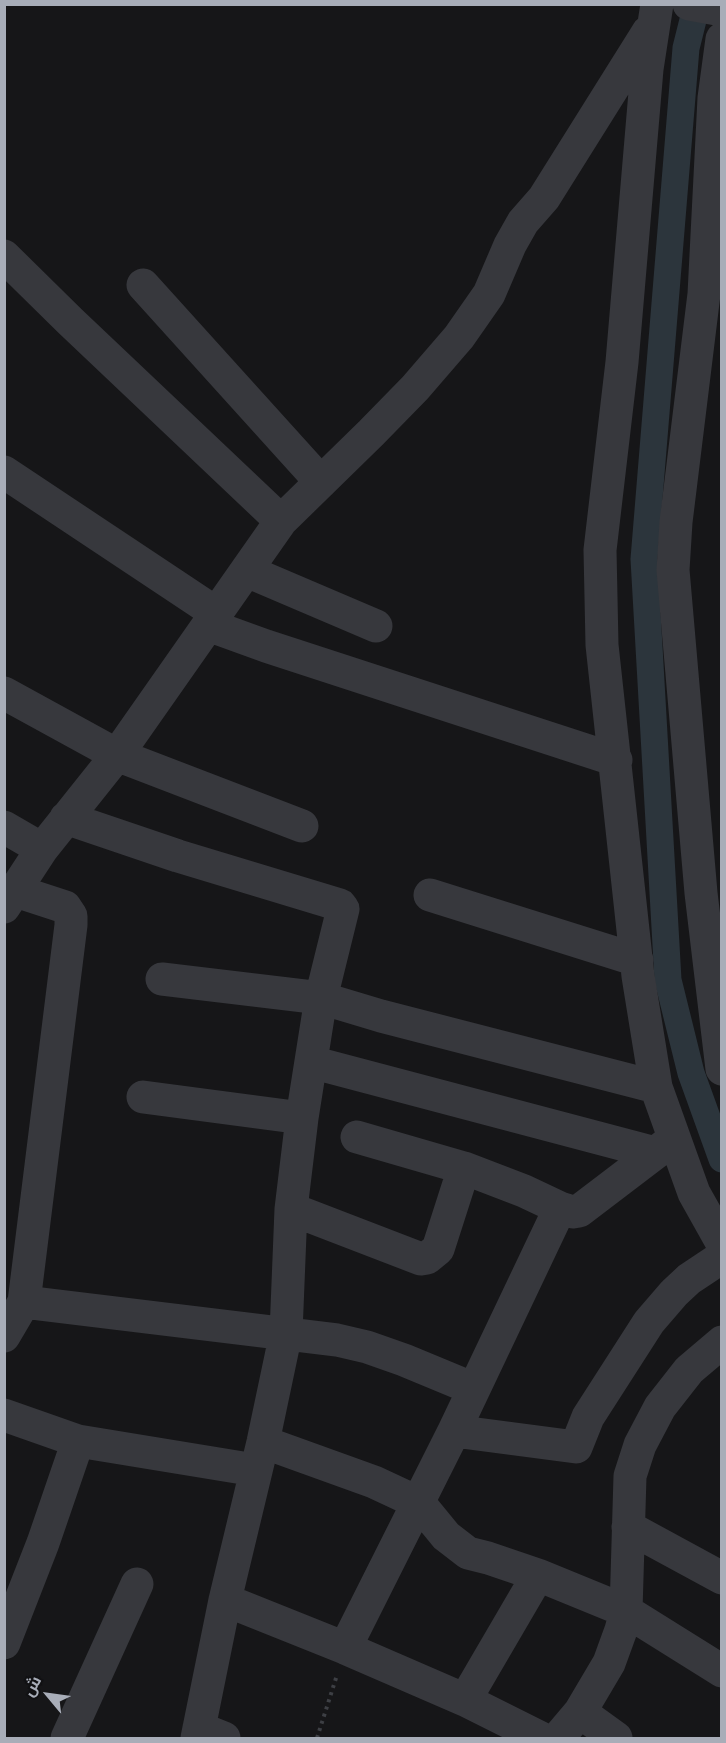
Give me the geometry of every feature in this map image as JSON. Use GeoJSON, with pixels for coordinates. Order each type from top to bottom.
{"type":"FeatureCollection","features":[{"type":"Feature","properties":{"kind":"street"},"geometry":{"type":"LineString","coordinates":[[4,1336],[24,1302],[71,925],[71,916],[65,907],[10,899],[42,849],[117,755],[281,521],[415,388],[459,337],[489,294],[510,245],[523,222],[543,198],[656,13]]}},
{"type":"Feature","properties":{"kind":"street"},"geometry":{"type":"LineString","coordinates":[[656,13],[647,69],[622,362],[600,550],[602,645],[637,960],[664,1146],[722,1243]]}},
{"type":"Feature","properties":{"kind":"street"},"geometry":{"type":"LineString","coordinates":[[722,39],[714,98],[704,294],[676,522],[673,570],[701,892],[722,1069]]}},
{"type":"Feature","properties":{"kind":"street"},"geometry":{"type":"LineString","coordinates":[[4,256],[281,521]]}},
{"type":"Feature","properties":{"kind":"street"},"geometry":{"type":"LineString","coordinates":[[143,285],[321,482]]}},
{"type":"Feature","properties":{"kind":"street"},"geometry":{"type":"LineString","coordinates":[[4,472],[212,619],[266,646],[616,760]]}},
{"type":"Feature","properties":{"kind":"street"},"geometry":{"type":"LineString","coordinates":[[247,571],[376,626]]}},
{"type":"Feature","properties":{"kind":"street"},"geometry":{"type":"LineString","coordinates":[[4,693],[117,755],[302,826]]}},
{"type":"Feature","properties":{"kind":"street"},"geometry":{"type":"LineString","coordinates":[[66,818],[178,856],[340,905],[343,913],[321,998],[302,1118],[291,1209],[286,1333],[225,1600],[207,1735]]}},
{"type":"Feature","properties":{"kind":"street"},"geometry":{"type":"LineString","coordinates":[[4,827],[42,849]]}},
{"type":"Feature","properties":{"kind":"street"},"geometry":{"type":"LineString","coordinates":[[430,895],[637,960]]}},
{"type":"Feature","properties":{"kind":"street"},"geometry":{"type":"LineString","coordinates":[[162,979],[321,998],[381,1016],[656,1087]]}},
{"type":"Feature","properties":{"kind":"street"},"geometry":{"type":"LineString","coordinates":[[311,1062],[664,1146]]}},
{"type":"Feature","properties":{"kind":"street"},"geometry":{"type":"LineString","coordinates":[[143,1097],[302,1118]]}},
{"type":"Feature","properties":{"kind":"street"},"geometry":{"type":"LineString","coordinates":[[357,1137],[464,1168],[573,1212],[579,1210],[664,1146]]}},
{"type":"Feature","properties":{"kind":"street"},"geometry":{"type":"LineString","coordinates":[[291,1209],[421,1259],[428,1258],[438,1249],[464,1168]]}},
{"type":"Feature","properties":{"kind":"street"},"geometry":{"type":"LineString","coordinates":[[345,1648],[454,1431],[560,1208]]}},
{"type":"Feature","properties":{"kind":"street"},"geometry":{"type":"LineString","coordinates":[[454,1431],[576,1447],[588,1417],[649,1322],[681,1286],[722,1257]]}},
{"type":"Feature","properties":{"kind":"street"},"geometry":{"type":"LineString","coordinates":[[24,1302],[337,1340],[367,1347],[474,1389]]}},
{"type":"Feature","properties":{"kind":"street"},"geometry":{"type":"LineString","coordinates":[[558,1738],[580,1712],[609,1663],[621,1630],[626,1611],[630,1476],[639,1444],[660,1407],[689,1370],[722,1342]]}},
{"type":"Feature","properties":{"kind":"street"},"geometry":{"type":"LineString","coordinates":[[4,1415],[78,1441],[259,1456],[374,1482],[418,1503],[446,1536],[468,1553],[538,1575],[626,1611],[722,1671]]}},
{"type":"Feature","properties":{"kind":"street"},"geometry":{"type":"LineString","coordinates":[[4,1643],[43,1543],[78,1441]]}},
{"type":"Feature","properties":{"kind":"street"},"geometry":{"type":"LineString","coordinates":[[628,1527],[722,1578]]}},
{"type":"Feature","properties":{"kind":"street"},"geometry":{"type":"LineString","coordinates":[[465,1700],[538,1575]]}},
{"type":"Feature","properties":{"kind":"street"},"geometry":{"type":"LineString","coordinates":[[67,1738],[137,1584]]}},
{"type":"Feature","properties":{"kind":"street"},"geometry":{"type":"LineString","coordinates":[[225,1600],[345,1648],[465,1700],[541,1738]]}},
{"type":"Feature","properties":{"kind":"street"},"geometry":{"type":"LineString","coordinates":[[580,1712],[616,1738]]}},
{"type":"Feature","properties":{"kind":"path"},"geometry":{"type":"LineString","coordinates":[[317,1738],[345,1648]]}},
{"type":"Feature","properties":{"kind":"waterway"},"geometry":{"type":"LineString","coordinates":[[697,4],[686,48],[644,559],[668,980],[691,1073],[722,1159]]}}]}
